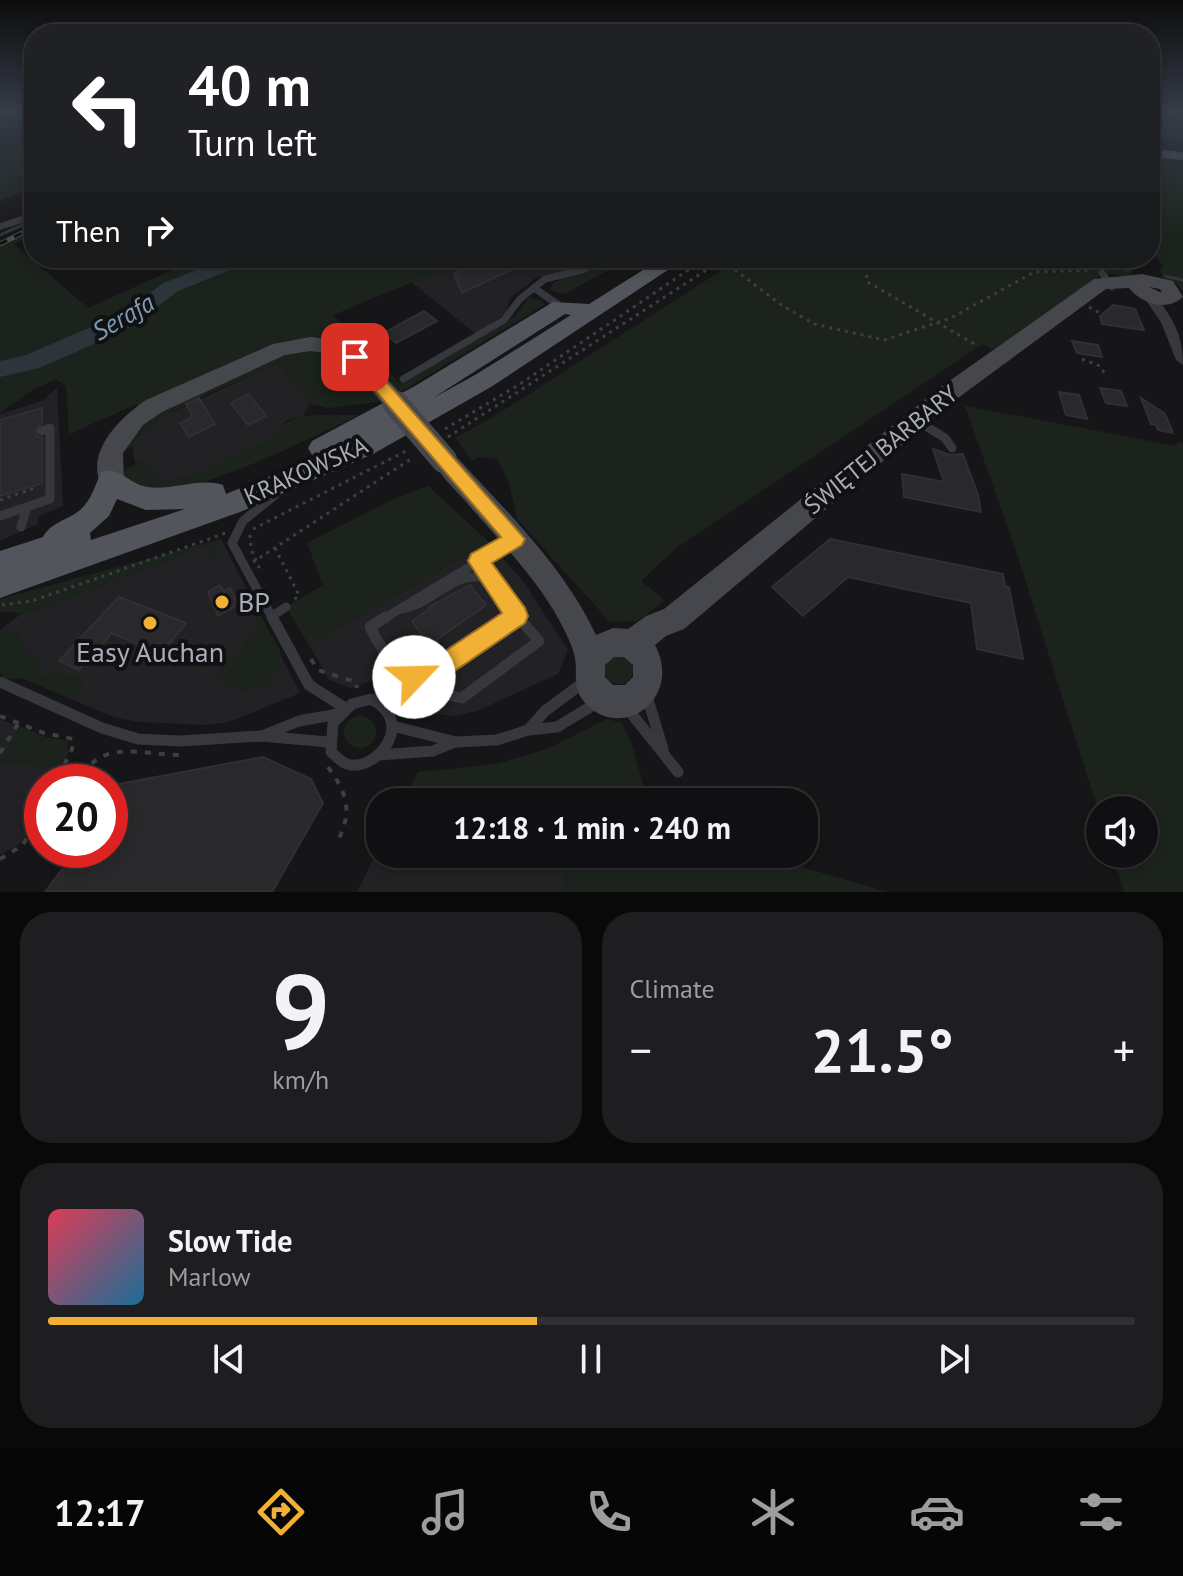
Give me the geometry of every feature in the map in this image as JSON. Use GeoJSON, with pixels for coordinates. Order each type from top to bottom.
{"type":"FeatureCollection","features":[{"type":"Feature","properties":{"kind":"main road","name":"KRAKOWSKA"},"geometry":{"type":"LineString","coordinates":[[16,549],[213,493],[281,467],[364,426],[658,268]]}},
{"type":"Feature","properties":{"kind":"main road","name":"KRAKOWSKA"},"geometry":{"type":"LineString","coordinates":[[0,584],[215,510],[315,470],[438,406],[576,313]]}},
{"type":"Feature","properties":{"kind":"main road"},"geometry":{"type":"LineString","coordinates":[[16,549],[88,520],[104,500],[111,480],[131,496],[153,500],[213,493]]}},
{"type":"Feature","properties":{"kind":"street"},"geometry":{"type":"LineString","coordinates":[[0,227],[24,219]]}},
{"type":"Feature","properties":{"kind":"street"},"geometry":{"type":"LineString","coordinates":[[1101,284],[1147,282],[1170,314],[1167,321],[1183,360]]}},
{"type":"Feature","properties":{"kind":"street","name":"ŚWIĘTEJ BARBARY"},"geometry":{"type":"LineString","coordinates":[[618,672],[667,636],[674,619],[915,420],[1101,284]]}},
{"type":"Feature","properties":{"kind":"street"},"geometry":{"type":"LineString","coordinates":[[1167,321],[1183,325]]}},
{"type":"Feature","properties":{"kind":"street"},"geometry":{"type":"LineString","coordinates":[[111,480],[111,453],[122,434],[135,419],[154,406],[280,349],[310,344],[342,348],[394,385],[442,451],[618,672]]}},
{"type":"Feature","properties":{"kind":"lane"},"geometry":{"type":"LineString","coordinates":[[394,385],[504,320],[520,299],[545,279],[586,268]]}},
{"type":"Feature","properties":{"kind":"lane"},"geometry":{"type":"LineString","coordinates":[[534,288],[576,313]]}},
{"type":"Feature","properties":{"kind":"lane"},"geometry":{"type":"LineString","coordinates":[[915,420],[945,438],[952,448]]}},
{"type":"Feature","properties":{"kind":"lane"},"geometry":{"type":"LineString","coordinates":[[0,516],[50,499],[50,428],[41,431]]}},
{"type":"Feature","properties":{"kind":"lane"},"geometry":{"type":"LineString","coordinates":[[315,470],[249,513],[240,523],[232,543],[309,685],[341,711]]}},
{"type":"Feature","properties":{"kind":"lane"},"geometry":{"type":"LineString","coordinates":[[16,549],[27,507]]}},
{"type":"Feature","properties":{"kind":"lane"},"geometry":{"type":"LineString","coordinates":[[478,561],[539,641],[462,698],[439,693],[399,670],[387,660],[370,627],[478,561],[515,539]]}},
{"type":"Feature","properties":{"kind":"lane"},"geometry":{"type":"LineString","coordinates":[[399,609],[416,609],[457,581],[474,576],[481,577],[501,605],[517,616]]}},
{"type":"Feature","properties":{"kind":"lane"},"geometry":{"type":"LineString","coordinates":[[272,616],[286,607]]}},
{"type":"Feature","properties":{"kind":"lane"},"geometry":{"type":"LineString","coordinates":[[414,677],[426,676],[438,669],[517,616]]}},
{"type":"Feature","properties":{"kind":"lane"},"geometry":{"type":"LineString","coordinates":[[387,685],[399,670]]}},
{"type":"Feature","properties":{"kind":"lane"},"geometry":{"type":"LineString","coordinates":[[528,730],[545,711],[579,688],[618,672]]}},
{"type":"Feature","properties":{"kind":"lane"},"geometry":{"type":"LineString","coordinates":[[393,726],[456,742],[497,740],[528,730],[557,727],[618,672]]}},
{"type":"Feature","properties":{"kind":"lane"},"geometry":{"type":"LineString","coordinates":[[618,672],[645,733],[663,749],[678,772]]}},
{"type":"Feature","properties":{"kind":"lane"},"geometry":{"type":"LineString","coordinates":[[618,672],[660,731],[663,749]]}},
{"type":"Feature","properties":{"kind":"lane"},"geometry":{"type":"LineString","coordinates":[[3,687],[102,728],[138,739],[180,741],[261,736],[328,742]]}},
{"type":"Feature","properties":{"kind":"lane"},"geometry":{"type":"LineString","coordinates":[[261,736],[286,724],[341,711],[360,700],[379,701],[387,707],[393,726],[390,738],[378,755]]}},
{"type":"Feature","properties":{"kind":"lane"},"geometry":{"type":"LineString","coordinates":[[341,711],[330,729],[328,742],[337,760],[347,765],[358,765],[378,755],[433,751],[456,742]]}},
{"type":"Feature","properties":{"kind":"path"},"geometry":{"type":"LineString","coordinates":[[442,451],[710,268]]}},
{"type":"Feature","properties":{"kind":"path"},"geometry":{"type":"LineString","coordinates":[[734,268],[780,304],[814,324],[884,340],[951,318],[1034,272],[1101,284],[1100,313]]}},
{"type":"Feature","properties":{"kind":"path"},"geometry":{"type":"LineString","coordinates":[[867,275],[866,281],[976,345]]}},
{"type":"Feature","properties":{"kind":"path"},"geometry":{"type":"LineString","coordinates":[[1082,359],[1094,361],[1107,377]]}},
{"type":"Feature","properties":{"kind":"path"},"geometry":{"type":"LineString","coordinates":[[246,566],[414,457]]}},
{"type":"Feature","properties":{"kind":"path"},"geometry":{"type":"LineString","coordinates":[[0,500],[50,483]]}},
{"type":"Feature","properties":{"kind":"path"},"geometry":{"type":"LineString","coordinates":[[251,529],[251,549],[262,575]]}},
{"type":"Feature","properties":{"kind":"path"},"geometry":{"type":"LineString","coordinates":[[0,606],[32,601],[225,533]]}},
{"type":"Feature","properties":{"kind":"path"},"geometry":{"type":"LineString","coordinates":[[275,548],[299,595],[286,607]]}},
{"type":"Feature","properties":{"kind":"path"},"geometry":{"type":"LineString","coordinates":[[310,658],[318,670],[356,682],[360,700]]}},
{"type":"Feature","properties":{"kind":"path"},"geometry":{"type":"LineString","coordinates":[[0,716],[73,739],[65,764]]}},
{"type":"Feature","properties":{"kind":"path"},"geometry":{"type":"LineString","coordinates":[[0,753],[18,724]]}},
{"type":"Feature","properties":{"kind":"path"},"geometry":{"type":"LineString","coordinates":[[92,764],[98,755],[109,752],[161,756],[190,754]]}},
{"type":"Feature","properties":{"kind":"path"},"geometry":{"type":"LineString","coordinates":[[326,766],[351,809],[350,818],[339,838]]}},
{"type":"Feature","properties":{"kind":"path"},"geometry":{"type":"LineString","coordinates":[[0,859],[24,843]]}},
{"type":"Feature","properties":{"kind":"shaded area"},"geometry":{"type":"Polygon","coordinates":[[[24,155],[24,190],[0,201],[0,156],[24,155]]]}},
{"type":"Feature","properties":{"kind":"shaded area"},"geometry":{"type":"Polygon","coordinates":[[[1160,158],[1183,160],[1183,291],[1177,284],[1163,279],[1160,268],[1163,267],[1160,263],[1160,158]]]}},
{"type":"Feature","properties":{"kind":"shaded area"},"geometry":{"type":"Polygon","coordinates":[[[24,234],[24,239],[14,244],[24,253],[24,268],[42,268],[88,308],[177,268],[446,268],[333,315],[347,333],[354,331],[400,384],[516,316],[528,298],[542,301],[544,305],[404,390],[378,402],[328,408],[310,404],[278,364],[175,411],[140,435],[132,447],[97,456],[111,433],[137,409],[137,404],[69,434],[66,386],[56,379],[34,389],[0,413],[0,246],[24,234]]]}},
{"type":"Feature","properties":{"kind":"shaded area"},"geometry":{"type":"Polygon","coordinates":[[[444,268],[578,268],[536,278],[510,298],[506,313],[476,334],[410,281],[444,268]]]}},
{"type":"Feature","properties":{"kind":"shaded area"},"geometry":{"type":"Polygon","coordinates":[[[590,268],[612,268],[564,294],[550,290],[554,282],[590,268]]]}},
{"type":"Feature","properties":{"kind":"shaded area"},"geometry":{"type":"Polygon","coordinates":[[[725,268],[1131,268],[1132,273],[1126,275],[1103,274],[992,350],[983,344],[676,548],[641,581],[665,601],[637,621],[610,622],[517,519],[509,483],[497,459],[480,457],[472,461],[455,438],[493,417],[725,268]]]}},
{"type":"Feature","properties":{"kind":"shaded area"},"geometry":{"type":"Polygon","coordinates":[[[278,363],[310,404],[302,417],[286,420],[274,437],[190,478],[160,480],[142,461],[135,463],[132,444],[148,427],[164,416],[278,363]]]}},
{"type":"Feature","properties":{"kind":"shaded area"},"geometry":{"type":"Polygon","coordinates":[[[57,388],[63,506],[39,516],[38,524],[0,541],[0,414],[42,401],[57,388]]]}},
{"type":"Feature","properties":{"kind":"shaded area"},"geometry":{"type":"Polygon","coordinates":[[[965,406],[1177,446],[1177,442],[1183,443],[1183,892],[1124,892],[1116,868],[1158,868],[1158,796],[1094,796],[1017,554],[965,406]]]}},
{"type":"Feature","properties":{"kind":"shaded area"},"geometry":{"type":"Polygon","coordinates":[[[359,415],[258,462],[178,489],[151,495],[121,478],[127,469],[142,460],[160,480],[190,478],[274,437],[289,421],[311,416],[359,415]]]}},
{"type":"Feature","properties":{"kind":"shaded area"},"geometry":{"type":"Polygon","coordinates":[[[428,486],[489,542],[309,645],[286,607],[323,585],[307,543],[394,499],[428,486]]]}},
{"type":"Feature","properties":{"kind":"shaded area"},"geometry":{"type":"Polygon","coordinates":[[[221,539],[300,693],[229,722],[207,725],[139,722],[114,717],[21,678],[0,647],[0,630],[29,608],[221,539]]]}},
{"type":"Feature","properties":{"kind":"shaded area"},"geometry":{"type":"Polygon","coordinates":[[[221,539],[213,558],[205,547],[31,613],[0,612],[0,599],[221,539]]]}},
{"type":"Feature","properties":{"kind":"shaded area"},"geometry":{"type":"Polygon","coordinates":[[[489,542],[525,584],[568,650],[558,674],[477,711],[456,716],[435,714],[405,703],[403,692],[376,679],[351,688],[329,680],[309,645],[489,542]]]}},
{"type":"Feature","properties":{"kind":"shaded area"},"geometry":{"type":"Polygon","coordinates":[[[245,586],[280,651],[279,666],[270,682],[246,692],[213,675],[241,650],[247,636],[258,627],[237,590],[245,586]]]}},
{"type":"Feature","properties":{"kind":"shaded area"},"geometry":{"type":"Polygon","coordinates":[[[0,631],[19,633],[25,652],[45,663],[37,674],[46,678],[56,668],[69,677],[72,675],[83,680],[81,696],[72,699],[21,678],[5,680],[0,671],[0,631]]]}},
{"type":"Feature","properties":{"kind":"shaded area"},"geometry":{"type":"Polygon","coordinates":[[[619,656],[629,660],[633,670],[629,680],[619,684],[609,680],[605,670],[609,660],[619,656]]]}},
{"type":"Feature","properties":{"kind":"shaded area"},"geometry":{"type":"Polygon","coordinates":[[[360,716],[371,721],[376,732],[371,743],[360,748],[349,743],[344,732],[349,721],[360,716]]]}},
{"type":"Feature","properties":{"kind":"shaded area"},"geometry":{"type":"Polygon","coordinates":[[[0,719],[51,739],[64,740],[69,752],[63,764],[24,764],[24,840],[0,855],[0,719]]]}},
{"type":"Feature","properties":{"kind":"shaded area"},"geometry":{"type":"Polygon","coordinates":[[[607,719],[622,723],[644,788],[410,788],[418,772],[496,764],[547,749],[607,719]]]}},
{"type":"Feature","properties":{"kind":"shaded area"},"geometry":{"type":"Polygon","coordinates":[[[19,727],[44,737],[69,741],[63,764],[0,763],[19,727]]]}},
{"type":"Feature","properties":{"kind":"shaded area"},"geometry":{"type":"Polygon","coordinates":[[[369,868],[568,870],[561,892],[357,892],[369,868]]]}},
{"type":"Feature","properties":{"kind":"shaded area"},"geometry":{"type":"Polygon","coordinates":[[[564,868],[805,868],[888,892],[561,892],[568,870],[564,868]]]}},
{"type":"Feature","properties":{"kind":"building"},"geometry":{"type":"Polygon","coordinates":[[[467,268],[515,268],[462,293],[454,274],[467,268]]]}},
{"type":"Feature","properties":{"kind":"building"},"geometry":{"type":"Polygon","coordinates":[[[1113,305],[1135,309],[1144,330],[1102,324],[1100,316],[1113,305]]]}},
{"type":"Feature","properties":{"kind":"building"},"geometry":{"type":"Polygon","coordinates":[[[424,311],[437,321],[396,343],[384,333],[424,311]]]}},
{"type":"Feature","properties":{"kind":"building"},"geometry":{"type":"Polygon","coordinates":[[[1072,341],[1098,345],[1102,357],[1077,353],[1072,341]]]}},
{"type":"Feature","properties":{"kind":"building"},"geometry":{"type":"Polygon","coordinates":[[[1100,388],[1121,391],[1127,406],[1106,403],[1100,388]]]}},
{"type":"Feature","properties":{"kind":"building"},"geometry":{"type":"Polygon","coordinates":[[[1059,392],[1079,395],[1087,419],[1066,415],[1059,392]]]}},
{"type":"Feature","properties":{"kind":"building"},"geometry":{"type":"Polygon","coordinates":[[[249,394],[266,416],[248,425],[231,403],[249,394]]]}},
{"type":"Feature","properties":{"kind":"building"},"geometry":{"type":"Polygon","coordinates":[[[199,398],[215,424],[189,437],[180,423],[193,417],[186,404],[199,398]]]}},
{"type":"Feature","properties":{"kind":"building"},"geometry":{"type":"Polygon","coordinates":[[[1141,398],[1165,414],[1173,433],[1158,430],[1156,425],[1151,424],[1141,398]]]}},
{"type":"Feature","properties":{"kind":"building"},"geometry":{"type":"Polygon","coordinates":[[[42,408],[42,423],[34,430],[36,436],[42,438],[42,483],[0,496],[0,420],[42,408]]]}},
{"type":"Feature","properties":{"kind":"building"},"geometry":{"type":"Polygon","coordinates":[[[933,449],[950,455],[963,454],[981,512],[904,497],[902,474],[944,482],[933,449]]]}},
{"type":"Feature","properties":{"kind":"building"},"geometry":{"type":"Polygon","coordinates":[[[830,539],[1003,574],[1005,586],[1009,587],[1023,659],[977,649],[971,603],[848,577],[803,616],[772,587],[830,539]]]}},
{"type":"Feature","properties":{"kind":"building","name":"BP"},"geometry":{"type":"Polygon","coordinates":[[[220,585],[224,592],[230,588],[238,604],[218,616],[208,592],[220,585]]]}},
{"type":"Feature","properties":{"kind":"building"},"geometry":{"type":"Polygon","coordinates":[[[470,585],[486,605],[429,645],[412,621],[429,607],[470,585]]]}},
{"type":"Feature","properties":{"kind":"building"},"geometry":{"type":"Polygon","coordinates":[[[119,597],[186,623],[161,654],[112,633],[79,670],[59,661],[119,597]]]}},
{"type":"Feature","properties":{"kind":"building"},"geometry":{"type":"Polygon","coordinates":[[[263,757],[311,779],[323,803],[272,892],[45,892],[63,868],[128,868],[128,782],[263,757]]]}},
{"type":"Feature","properties":{"kind":"waterway"},"geometry":{"type":"LineString","coordinates":[[0,235],[24,224]]}},
{"type":"Feature","properties":{"kind":"waterway","name":"Serafa"},"geometry":{"type":"LineString","coordinates":[[0,369],[31,362],[68,347],[122,322],[171,287],[218,268]]}},
{"type":"Feature","properties":{"kind":"waterway"},"geometry":{"type":"LineString","coordinates":[[1123,268],[1128,270]]}},
{"type":"Feature","properties":{"kind":"waterway"},"geometry":{"type":"LineString","coordinates":[[1165,276],[1183,280]]}},
{"type":"Feature","properties":{"kind":"railway"},"geometry":{"type":"LineString","coordinates":[[0,244],[24,232]]}},
{"type":"Feature","properties":{"kind":"place","name":"BP"},"geometry":{"type":"Point","coordinates":[222,602]}},
{"type":"Feature","properties":{"kind":"place","name":"Easy Auchan"},"geometry":{"type":"Point","coordinates":[150,623]}},
{"type":"Feature","properties":{"kind":"route"},"geometry":{"type":"LineString","coordinates":[[355,357],[515,539],[478,561],[517,616],[438,669],[426,676],[414,677]]}}]}
